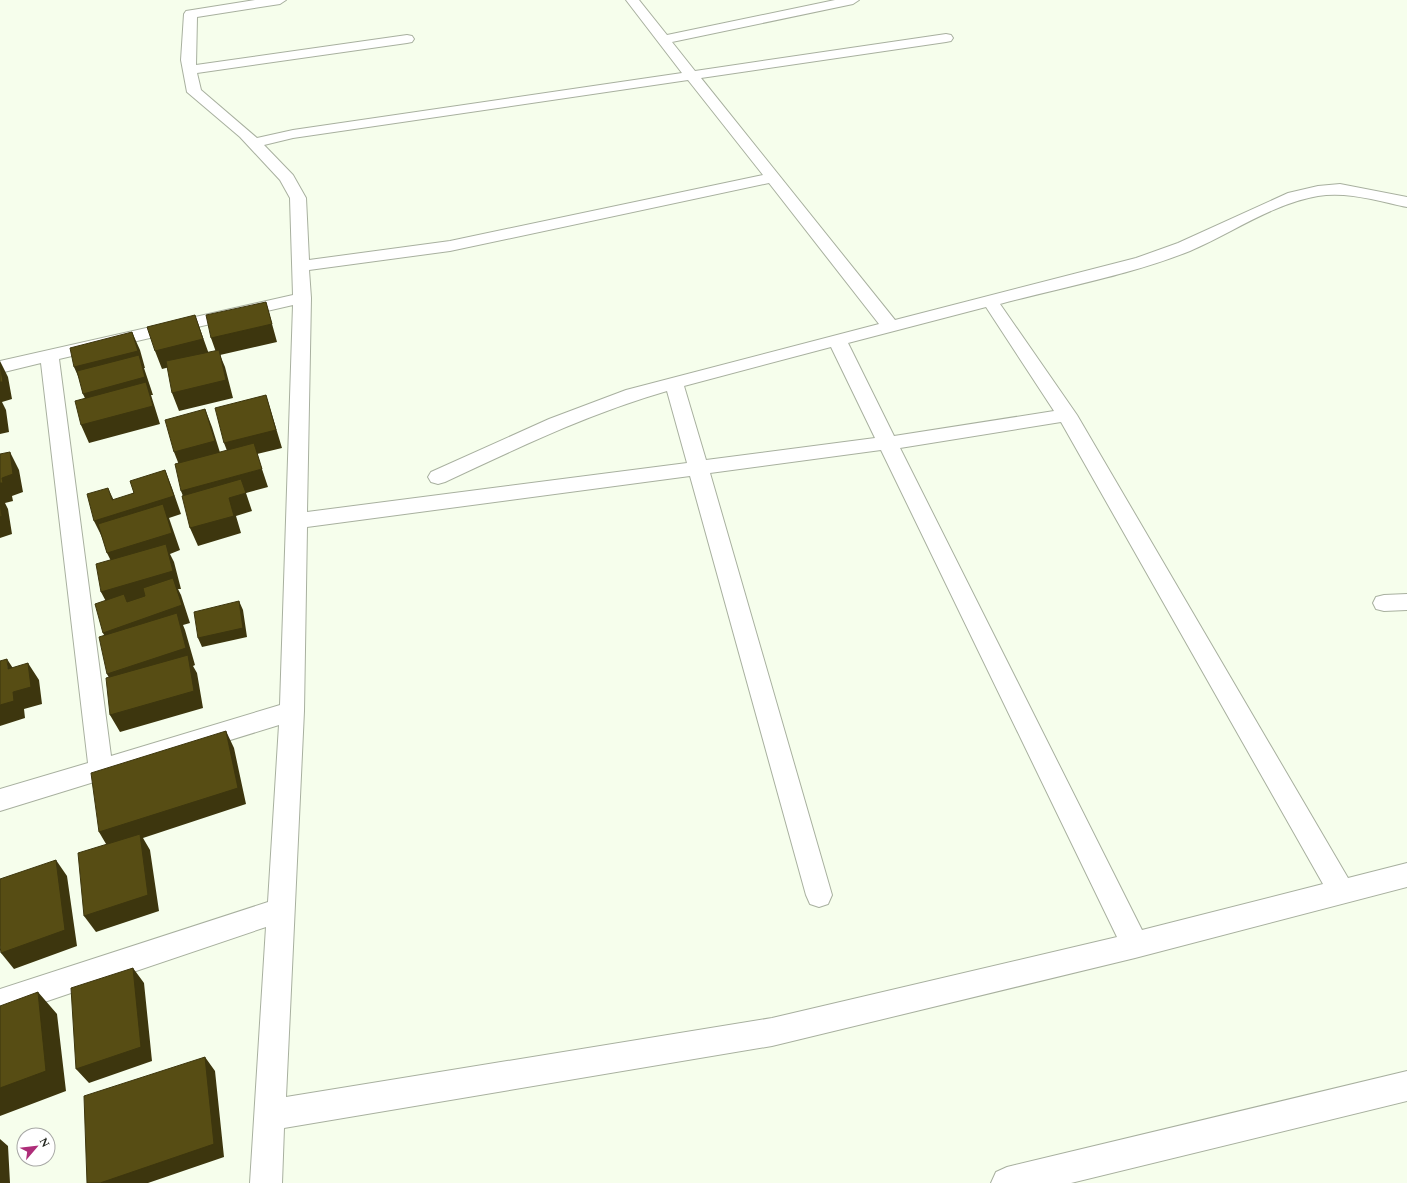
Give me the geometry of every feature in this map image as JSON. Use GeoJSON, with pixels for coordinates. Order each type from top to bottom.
{"type":"FeatureCollection","features":[{"type":"Feature","properties":{"kind":"street"},"geometry":{"type":"LineString","coordinates":[[266,1183],[292,711],[298,521],[302,298],[298,198],[287,178],[254,143],[194,92],[188,60],[190,14],[280,0]]}},
{"type":"Feature","properties":{"kind":"street"},"geometry":{"type":"LineString","coordinates":[[632,0],[891,327]]}},
{"type":"Feature","properties":{"kind":"street"},"geometry":{"type":"LineString","coordinates":[[663,40],[853,0]]}},
{"type":"Feature","properties":{"kind":"street"},"geometry":{"type":"LineString","coordinates":[[254,143],[293,134],[946,38]]}},
{"type":"Feature","properties":{"kind":"street"},"geometry":{"type":"LineString","coordinates":[[190,70],[407,40]]}},
{"type":"Feature","properties":{"kind":"street"},"geometry":{"type":"LineString","coordinates":[[301,266],[450,246],[773,178]]}},
{"type":"Feature","properties":{"kind":"street"},"geometry":{"type":"LineString","coordinates":[[438,477],[556,423],[633,394],[1142,262],[1184,247],[1288,198],[1318,191],[1340,189],[1407,202]]}},
{"type":"Feature","properties":{"kind":"street"},"geometry":{"type":"LineString","coordinates":[[0,367],[302,298]]}},
{"type":"Feature","properties":{"kind":"street"},"geometry":{"type":"LineString","coordinates":[[990,301],[1067,415],[1342,892]]}},
{"type":"Feature","properties":{"kind":"street"},"geometry":{"type":"LineString","coordinates":[[837,340],[1135,945]]}},
{"type":"Feature","properties":{"kind":"street"},"geometry":{"type":"LineString","coordinates":[[49,356],[101,770]]}},
{"type":"Feature","properties":{"kind":"street"},"geometry":{"type":"LineString","coordinates":[[674,383],[819,895]]}},
{"type":"Feature","properties":{"kind":"street"},"geometry":{"type":"LineString","coordinates":[[298,521],[888,443],[1067,415]]}},
{"type":"Feature","properties":{"kind":"street"},"geometry":{"type":"LineString","coordinates":[[1384,603],[1407,602]]}},
{"type":"Feature","properties":{"kind":"street"},"geometry":{"type":"LineString","coordinates":[[0,800],[292,711]]}},
{"type":"Feature","properties":{"kind":"street"},"geometry":{"type":"LineString","coordinates":[[270,1115],[772,1032],[1135,945],[1407,875]]}},
{"type":"Feature","properties":{"kind":"street"},"geometry":{"type":"LineString","coordinates":[[0,1003],[281,910]]}},
{"type":"Feature","properties":{"kind":"street"},"geometry":{"type":"LineString","coordinates":[[1007,1183],[1407,1086]]}},
{"type":"Feature","properties":{"kind":"building"},"geometry":{"type":"Polygon","coordinates":[[[266,302],[272,324],[211,338],[206,315],[266,302]]]}},
{"type":"Feature","properties":{"kind":"building"},"geometry":{"type":"Polygon","coordinates":[[[195,315],[203,339],[155,351],[147,327],[195,315]]]}},
{"type":"Feature","properties":{"kind":"building"},"geometry":{"type":"Polygon","coordinates":[[[132,332],[138,351],[74,367],[70,348],[132,332]]]}},
{"type":"Feature","properties":{"kind":"building"},"geometry":{"type":"Polygon","coordinates":[[[219,350],[226,380],[172,393],[166,361],[219,350]]]}},
{"type":"Feature","properties":{"kind":"building"},"geometry":{"type":"Polygon","coordinates":[[[139,355],[145,377],[83,394],[77,371],[139,355]]]}},
{"type":"Feature","properties":{"kind":"building"},"geometry":{"type":"Polygon","coordinates":[[[0,364],[3,382],[0,382],[0,364]]]}},
{"type":"Feature","properties":{"kind":"building"},"geometry":{"type":"Polygon","coordinates":[[[146,382],[153,406],[81,425],[75,401],[146,382]]]}},
{"type":"Feature","properties":{"kind":"building"},"geometry":{"type":"Polygon","coordinates":[[[266,395],[276,430],[224,443],[215,408],[266,395]]]}},
{"type":"Feature","properties":{"kind":"building"},"geometry":{"type":"Polygon","coordinates":[[[205,409],[215,441],[174,452],[165,420],[205,409]]]}},
{"type":"Feature","properties":{"kind":"building"},"geometry":{"type":"Polygon","coordinates":[[[254,443],[262,469],[181,491],[175,464],[254,443]]]}},
{"type":"Feature","properties":{"kind":"building"},"geometry":{"type":"Polygon","coordinates":[[[10,452],[13,474],[2,478],[3,483],[0,483],[0,454],[10,452]]]}},
{"type":"Feature","properties":{"kind":"building"},"geometry":{"type":"Polygon","coordinates":[[[165,470],[174,496],[94,521],[87,494],[108,488],[112,500],[134,493],[130,481],[165,470]]]}},
{"type":"Feature","properties":{"kind":"building"},"geometry":{"type":"Polygon","coordinates":[[[241,479],[246,493],[229,498],[234,516],[190,528],[182,496],[241,479]]]}},
{"type":"Feature","properties":{"kind":"building"},"geometry":{"type":"Polygon","coordinates":[[[0,503],[2,516],[0,517],[0,503]]]}},
{"type":"Feature","properties":{"kind":"building"},"geometry":{"type":"Polygon","coordinates":[[[163,504],[172,533],[107,553],[98,524],[163,504]]]}},
{"type":"Feature","properties":{"kind":"building"},"geometry":{"type":"Polygon","coordinates":[[[166,544],[173,571],[101,592],[96,564],[166,544]]]}},
{"type":"Feature","properties":{"kind":"building"},"geometry":{"type":"Polygon","coordinates":[[[173,578],[182,605],[103,633],[95,604],[124,594],[127,602],[145,596],[143,588],[173,578]]]}},
{"type":"Feature","properties":{"kind":"building"},"geometry":{"type":"Polygon","coordinates":[[[239,601],[243,628],[198,638],[194,612],[239,601]]]}},
{"type":"Feature","properties":{"kind":"building"},"geometry":{"type":"Polygon","coordinates":[[[177,613],[186,648],[107,674],[99,637],[177,613]]]}},
{"type":"Feature","properties":{"kind":"building"},"geometry":{"type":"Polygon","coordinates":[[[188,655],[194,691],[110,715],[106,678],[188,655]]]}},
{"type":"Feature","properties":{"kind":"building"},"geometry":{"type":"Polygon","coordinates":[[[7,659],[8,669],[28,663],[31,687],[13,692],[14,701],[0,705],[0,661],[7,659]]]}},
{"type":"Feature","properties":{"kind":"building"},"geometry":{"type":"Polygon","coordinates":[[[226,731],[238,788],[99,832],[91,773],[226,731]]]}},
{"type":"Feature","properties":{"kind":"building"},"geometry":{"type":"Polygon","coordinates":[[[140,834],[148,895],[84,916],[78,853],[140,834]]]}},
{"type":"Feature","properties":{"kind":"building"},"geometry":{"type":"Polygon","coordinates":[[[56,860],[65,930],[1,953],[0,879],[56,860]]]}},
{"type":"Feature","properties":{"kind":"building"},"geometry":{"type":"Polygon","coordinates":[[[133,968],[141,1047],[76,1069],[71,988],[133,968]]]}},
{"type":"Feature","properties":{"kind":"building"},"geometry":{"type":"Polygon","coordinates":[[[38,992],[46,1071],[0,1088],[0,1006],[38,992]]]}},
{"type":"Feature","properties":{"kind":"building"},"geometry":{"type":"Polygon","coordinates":[[[205,1057],[214,1144],[100,1183],[87,1183],[84,1096],[205,1057]]]}}]}
